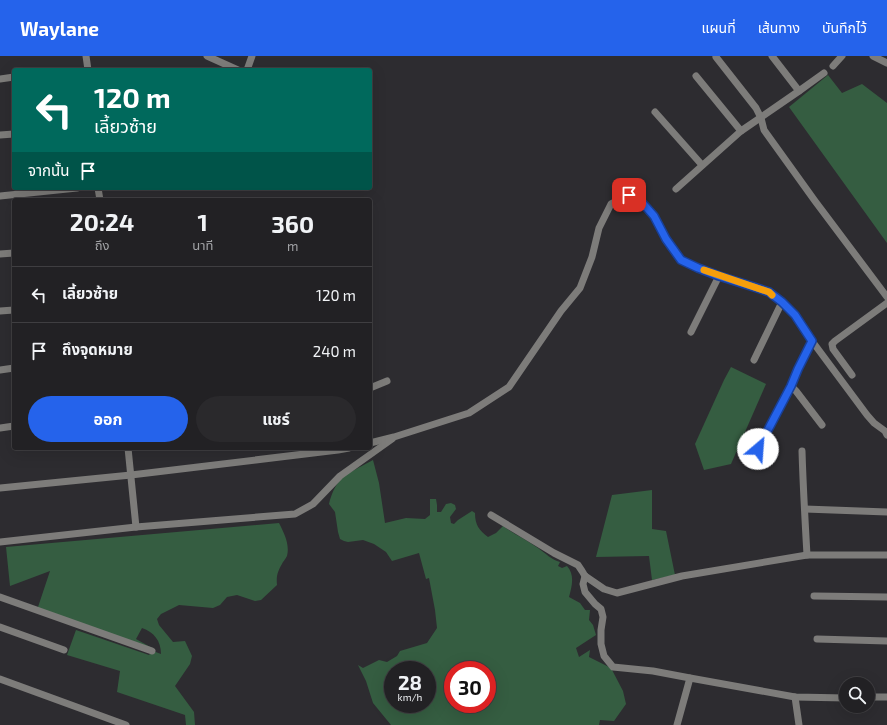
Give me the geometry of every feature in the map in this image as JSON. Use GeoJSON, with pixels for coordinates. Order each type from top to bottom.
{"type":"FeatureCollection","features":[{"type":"Feature","properties":{"kind":"street"},"geometry":{"type":"LineString","coordinates":[[86,56],[88,68]]}},
{"type":"Feature","properties":{"kind":"street"},"geometry":{"type":"LineString","coordinates":[[207,56],[234,68]]}},
{"type":"Feature","properties":{"kind":"street"},"geometry":{"type":"LineString","coordinates":[[248,68],[252,56]]}},
{"type":"Feature","properties":{"kind":"street"},"geometry":{"type":"LineString","coordinates":[[772,56],[800,92]]}},
{"type":"Feature","properties":{"kind":"street"},"geometry":{"type":"LineString","coordinates":[[833,66],[842,56]]}},
{"type":"Feature","properties":{"kind":"street"},"geometry":{"type":"LineString","coordinates":[[873,56],[887,63]]}},
{"type":"Feature","properties":{"kind":"street"},"geometry":{"type":"LineString","coordinates":[[716,57],[756,108],[761,118],[764,130],[887,297]]}},
{"type":"Feature","properties":{"kind":"street"},"geometry":{"type":"LineString","coordinates":[[676,189],[741,131],[800,92],[824,73]]}},
{"type":"Feature","properties":{"kind":"street"},"geometry":{"type":"LineString","coordinates":[[696,76],[741,131]]}},
{"type":"Feature","properties":{"kind":"street"},"geometry":{"type":"LineString","coordinates":[[0,79],[12,77]]}},
{"type":"Feature","properties":{"kind":"street"},"geometry":{"type":"LineString","coordinates":[[655,112],[702,165]]}},
{"type":"Feature","properties":{"kind":"street"},"geometry":{"type":"LineString","coordinates":[[0,135],[12,134]]}},
{"type":"Feature","properties":{"kind":"street"},"geometry":{"type":"LineString","coordinates":[[0,196],[58,190]]}},
{"type":"Feature","properties":{"kind":"street"},"geometry":{"type":"LineString","coordinates":[[372,442],[469,413],[509,387],[561,311],[580,288],[592,257],[599,228],[611,204],[629,195],[639,199],[654,216],[666,239],[681,260],[719,276],[769,292],[782,302],[795,315],[812,341],[874,423],[886,431]]}},
{"type":"Feature","properties":{"kind":"street"},"geometry":{"type":"LineString","coordinates":[[0,254],[12,253]]}},
{"type":"Feature","properties":{"kind":"street"},"geometry":{"type":"LineString","coordinates":[[691,332],[719,276]]}},
{"type":"Feature","properties":{"kind":"street"},"geometry":{"type":"LineString","coordinates":[[754,360],[782,302]]}},
{"type":"Feature","properties":{"kind":"street"},"geometry":{"type":"LineString","coordinates":[[852,375],[833,349],[832,344],[835,340],[887,303]]}},
{"type":"Feature","properties":{"kind":"street"},"geometry":{"type":"LineString","coordinates":[[0,311],[12,310]]}},
{"type":"Feature","properties":{"kind":"street"},"geometry":{"type":"LineString","coordinates":[[758,449],[791,386],[812,341]]}},
{"type":"Feature","properties":{"kind":"street"},"geometry":{"type":"LineString","coordinates":[[0,370],[12,368]]}},
{"type":"Feature","properties":{"kind":"street"},"geometry":{"type":"LineString","coordinates":[[372,387],[388,381]]}},
{"type":"Feature","properties":{"kind":"street"},"geometry":{"type":"LineString","coordinates":[[791,386],[822,425]]}},
{"type":"Feature","properties":{"kind":"street"},"geometry":{"type":"LineString","coordinates":[[0,428],[12,426]]}},
{"type":"Feature","properties":{"kind":"street"},"geometry":{"type":"LineString","coordinates":[[0,542],[136,527],[295,514],[313,504],[340,476],[394,437]]}},
{"type":"Feature","properties":{"kind":"street"},"geometry":{"type":"LineString","coordinates":[[128,450],[136,527]]}},
{"type":"Feature","properties":{"kind":"street"},"geometry":{"type":"LineString","coordinates":[[0,488],[131,475],[338,450]]}},
{"type":"Feature","properties":{"kind":"street"},"geometry":{"type":"LineString","coordinates":[[802,451],[807,555]]}},
{"type":"Feature","properties":{"kind":"street"},"geometry":{"type":"LineString","coordinates":[[805,509],[887,512]]}},
{"type":"Feature","properties":{"kind":"street"},"geometry":{"type":"LineString","coordinates":[[491,515],[554,553],[578,565],[585,576],[604,590],[617,593],[682,576],[807,555],[887,555]]}},
{"type":"Feature","properties":{"kind":"street"},"geometry":{"type":"LineString","coordinates":[[585,576],[583,584],[586,592],[601,609],[603,617],[601,644],[604,656],[613,667],[653,671],[795,697],[839,698]]}},
{"type":"Feature","properties":{"kind":"street"},"geometry":{"type":"LineString","coordinates":[[814,596],[887,597]]}},
{"type":"Feature","properties":{"kind":"street"},"geometry":{"type":"LineString","coordinates":[[0,597],[152,651]]}},
{"type":"Feature","properties":{"kind":"street"},"geometry":{"type":"LineString","coordinates":[[0,627],[64,650]]}},
{"type":"Feature","properties":{"kind":"street"},"geometry":{"type":"LineString","coordinates":[[817,638],[887,641]]}},
{"type":"Feature","properties":{"kind":"street"},"geometry":{"type":"LineString","coordinates":[[676,725],[690,678]]}},
{"type":"Feature","properties":{"kind":"street"},"geometry":{"type":"LineString","coordinates":[[0,679],[126,725]]}},
{"type":"Feature","properties":{"kind":"street"},"geometry":{"type":"LineString","coordinates":[[795,697],[799,725]]}},
{"type":"Feature","properties":{"kind":"street"},"geometry":{"type":"LineString","coordinates":[[875,697],[887,697]]}},
{"type":"Feature","properties":{"kind":"green space"},"geometry":{"type":"Polygon","coordinates":[[[828,75],[842,93],[862,84],[887,103],[887,243],[789,107],[828,75]]]}},
{"type":"Feature","properties":{"kind":"green space"},"geometry":{"type":"Polygon","coordinates":[[[731,367],[766,384],[731,464],[704,470],[695,444],[731,367]]]}},
{"type":"Feature","properties":{"kind":"green space"},"geometry":{"type":"Polygon","coordinates":[[[373,460],[379,483],[385,523],[406,518],[425,519],[430,515],[430,499],[436,499],[437,512],[441,512],[446,504],[451,503],[455,505],[456,509],[450,517],[451,523],[454,524],[472,511],[475,513],[478,527],[488,537],[496,533],[503,526],[534,545],[551,558],[560,562],[558,566],[562,568],[567,566],[570,569],[572,577],[569,597],[580,603],[585,610],[590,610],[589,620],[593,625],[596,635],[576,648],[579,657],[590,650],[589,657],[611,668],[623,691],[626,704],[614,721],[600,720],[599,725],[391,725],[373,703],[366,681],[358,665],[363,668],[379,660],[384,661],[384,713],[436,713],[436,661],[389,661],[397,656],[400,651],[427,643],[437,628],[435,610],[429,578],[426,579],[419,553],[392,561],[386,552],[374,544],[363,540],[348,542],[340,539],[335,512],[329,504],[337,484],[344,476],[373,460]]]}},
{"type":"Feature","properties":{"kind":"green space"},"geometry":{"type":"Polygon","coordinates":[[[652,490],[652,529],[666,531],[675,575],[652,580],[649,556],[596,557],[612,495],[652,490]]]}},
{"type":"Feature","properties":{"kind":"green space"},"geometry":{"type":"Polygon","coordinates":[[[279,523],[286,539],[288,552],[278,573],[277,585],[261,600],[255,601],[237,595],[227,597],[220,605],[213,608],[179,605],[161,614],[157,619],[159,625],[173,642],[185,641],[192,656],[190,664],[175,686],[194,712],[195,725],[186,725],[185,715],[117,692],[120,671],[67,655],[76,630],[149,655],[152,651],[37,610],[50,571],[10,586],[6,547],[279,523]],[[142,628],[136,639],[152,648],[153,651],[161,654],[158,641],[150,632],[142,628]]]}},
{"type":"Feature","properties":{"kind":"slow traffic"},"geometry":{"type":"LineString","coordinates":[[704,270],[769,292],[772,295]]}},
{"type":"Feature","properties":{"kind":"route"},"geometry":{"type":"LineString","coordinates":[[629,195],[639,199],[654,216],[666,239],[681,260],[719,276],[769,292],[795,315],[812,341],[791,386],[758,449]]}}]}
